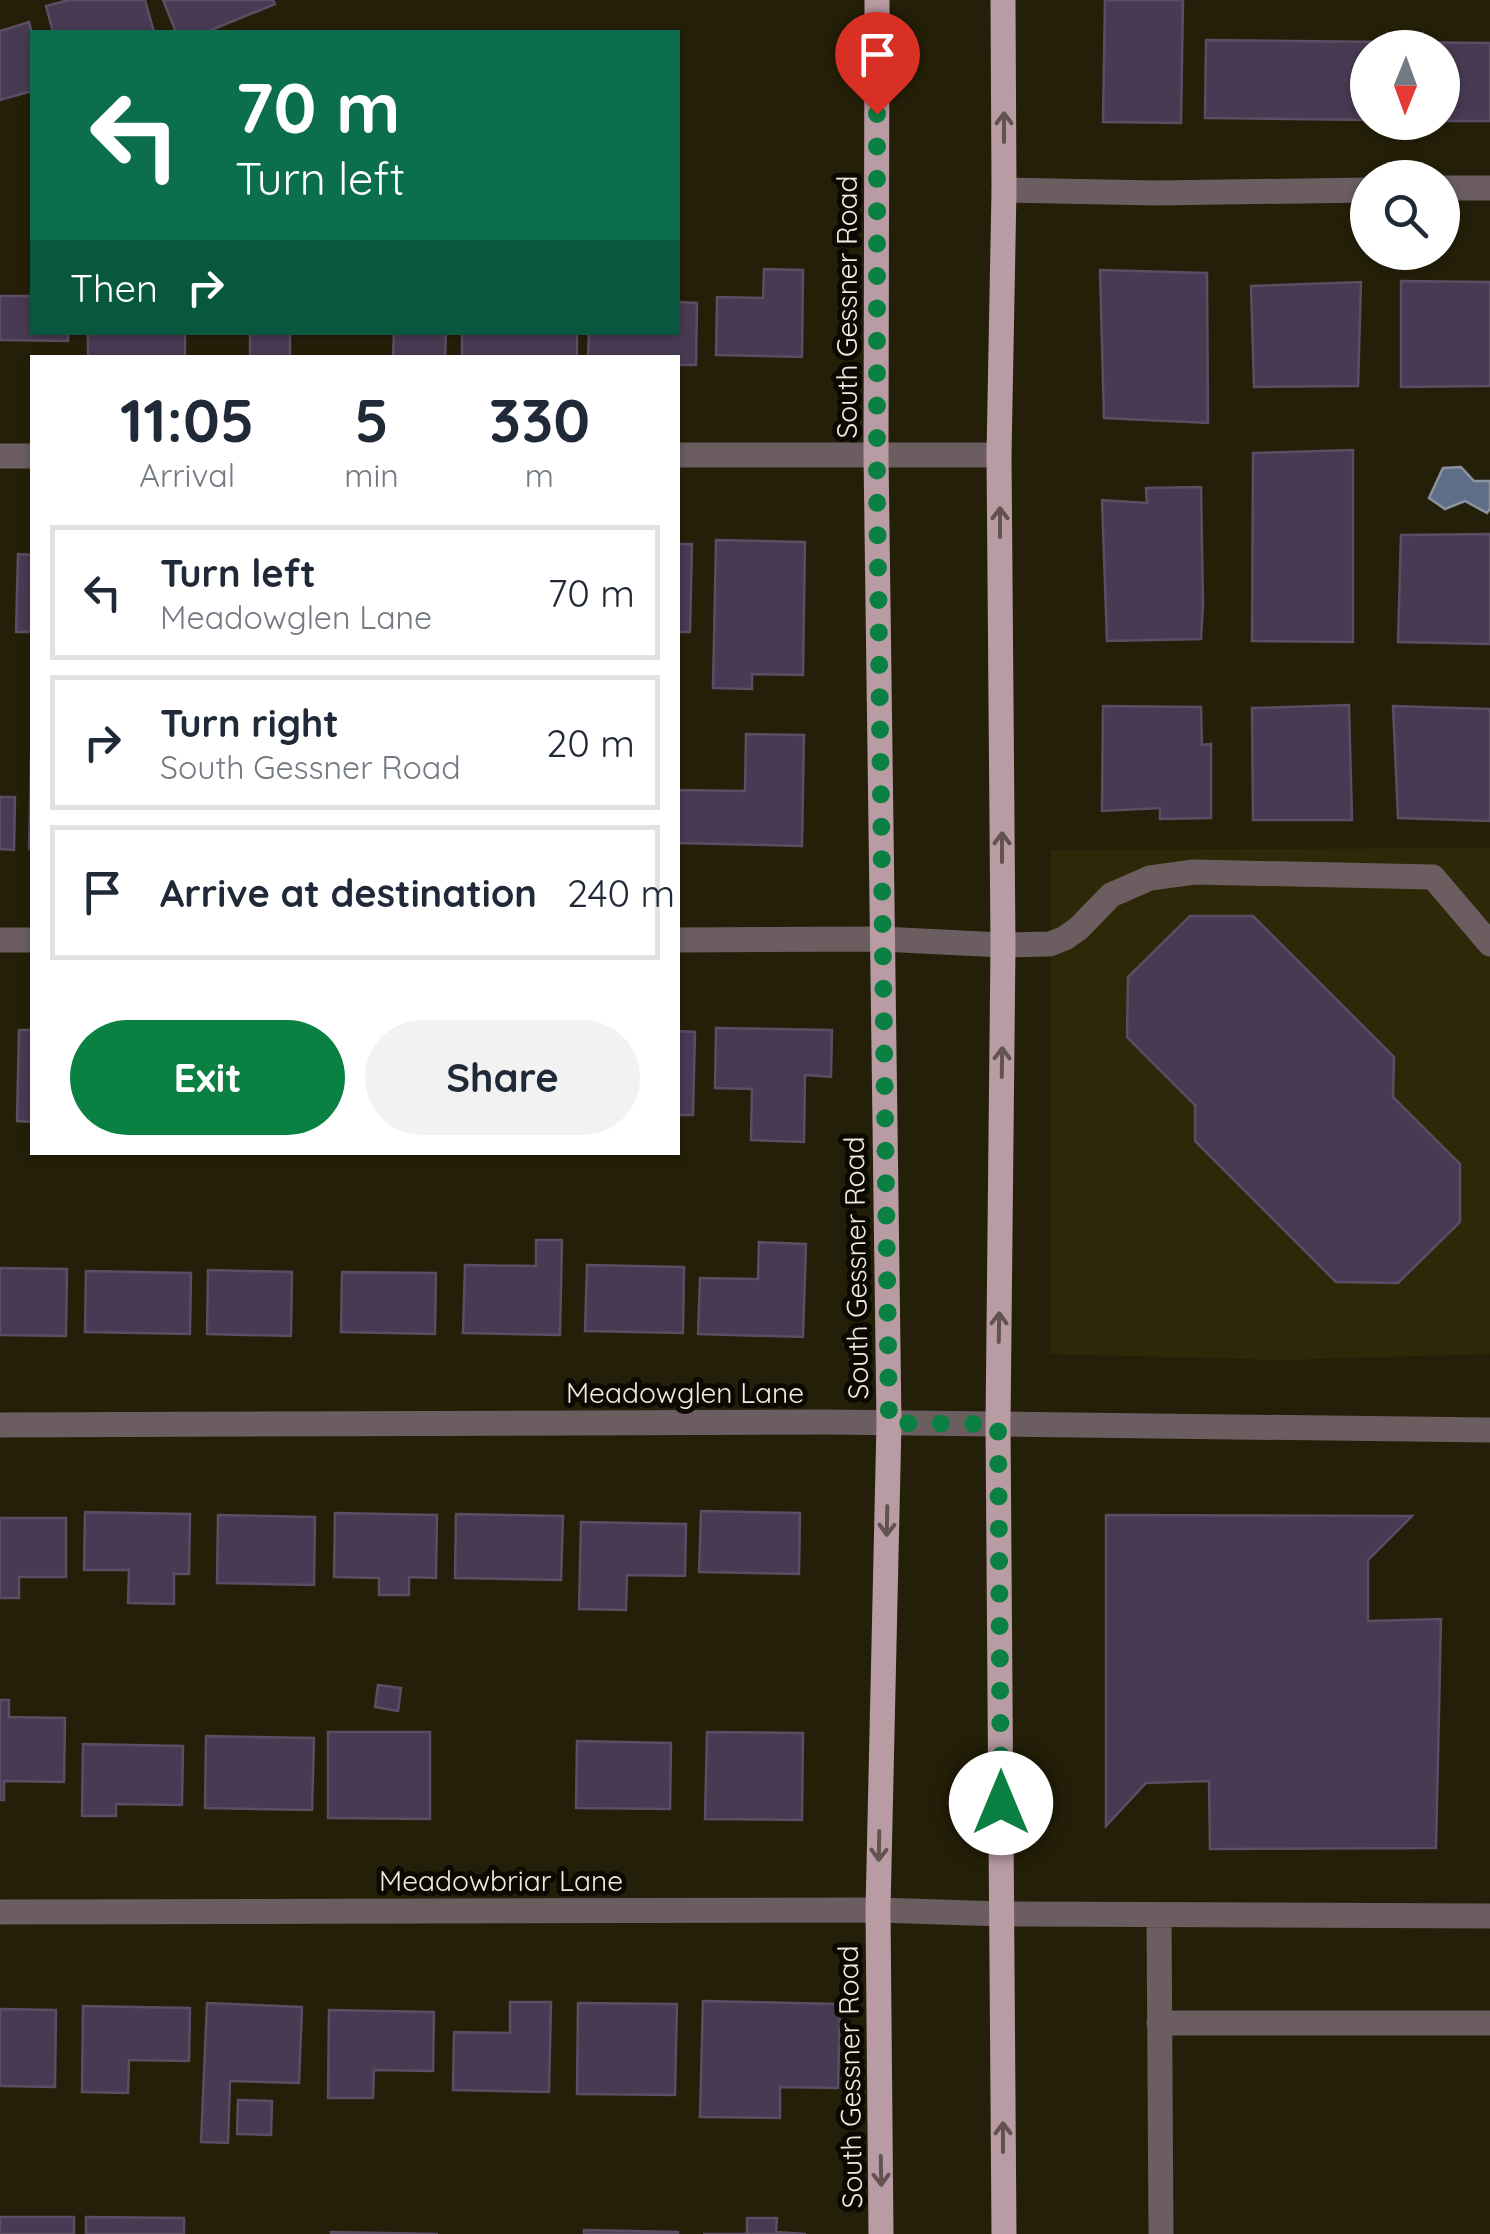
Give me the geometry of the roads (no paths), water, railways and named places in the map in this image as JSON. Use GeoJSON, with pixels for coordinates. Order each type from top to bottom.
{"type":"FeatureCollection","features":[{"type":"Feature","properties":{"kind":"main road","name":"South Gessner Road"},"geometry":{"type":"LineString","coordinates":[[877,0],[876,455],[889,1423],[878,1910],[881,2234]]}},
{"type":"Feature","properties":{"kind":"main road"},"geometry":{"type":"LineString","coordinates":[[1003,0],[1003,945],[998,1424],[1004,2234]]}},
{"type":"Feature","properties":{"kind":"street"},"geometry":{"type":"LineString","coordinates":[[1460,188],[1490,188]]}},
{"type":"Feature","properties":{"kind":"street"},"geometry":{"type":"LineString","coordinates":[[1004,190],[1350,190]]}},
{"type":"Feature","properties":{"kind":"street"},"geometry":{"type":"LineString","coordinates":[[0,456],[30,456]]}},
{"type":"Feature","properties":{"kind":"street"},"geometry":{"type":"LineString","coordinates":[[680,456],[1000,456]]}},
{"type":"Feature","properties":{"kind":"street"},"geometry":{"type":"LineString","coordinates":[[680,940],[1050,944],[1079,928],[1110,896],[1150,878],[1194,872],[1433,877],[1490,944]]}},
{"type":"Feature","properties":{"kind":"street"},"geometry":{"type":"LineString","coordinates":[[0,940],[30,940]]}},
{"type":"Feature","properties":{"kind":"street","name":"Meadowglen Lane"},"geometry":{"type":"LineString","coordinates":[[0,1424],[889,1423],[1490,1430]]}},
{"type":"Feature","properties":{"kind":"street","name":"Meadowbriar Lane"},"geometry":{"type":"LineString","coordinates":[[0,1912],[878,1910],[1490,1916]]}},
{"type":"Feature","properties":{"kind":"street"},"geometry":{"type":"LineString","coordinates":[[1158,1915],[1161,2234]]}},
{"type":"Feature","properties":{"kind":"street"},"geometry":{"type":"LineString","coordinates":[[1159,2023],[1490,2023]]}},
{"type":"Feature","properties":{"kind":"water"},"geometry":{"type":"Polygon","coordinates":[[[1461,467],[1474,481],[1490,481],[1487,513],[1465,501],[1445,509],[1429,498],[1443,468],[1461,467]]]}}]}
